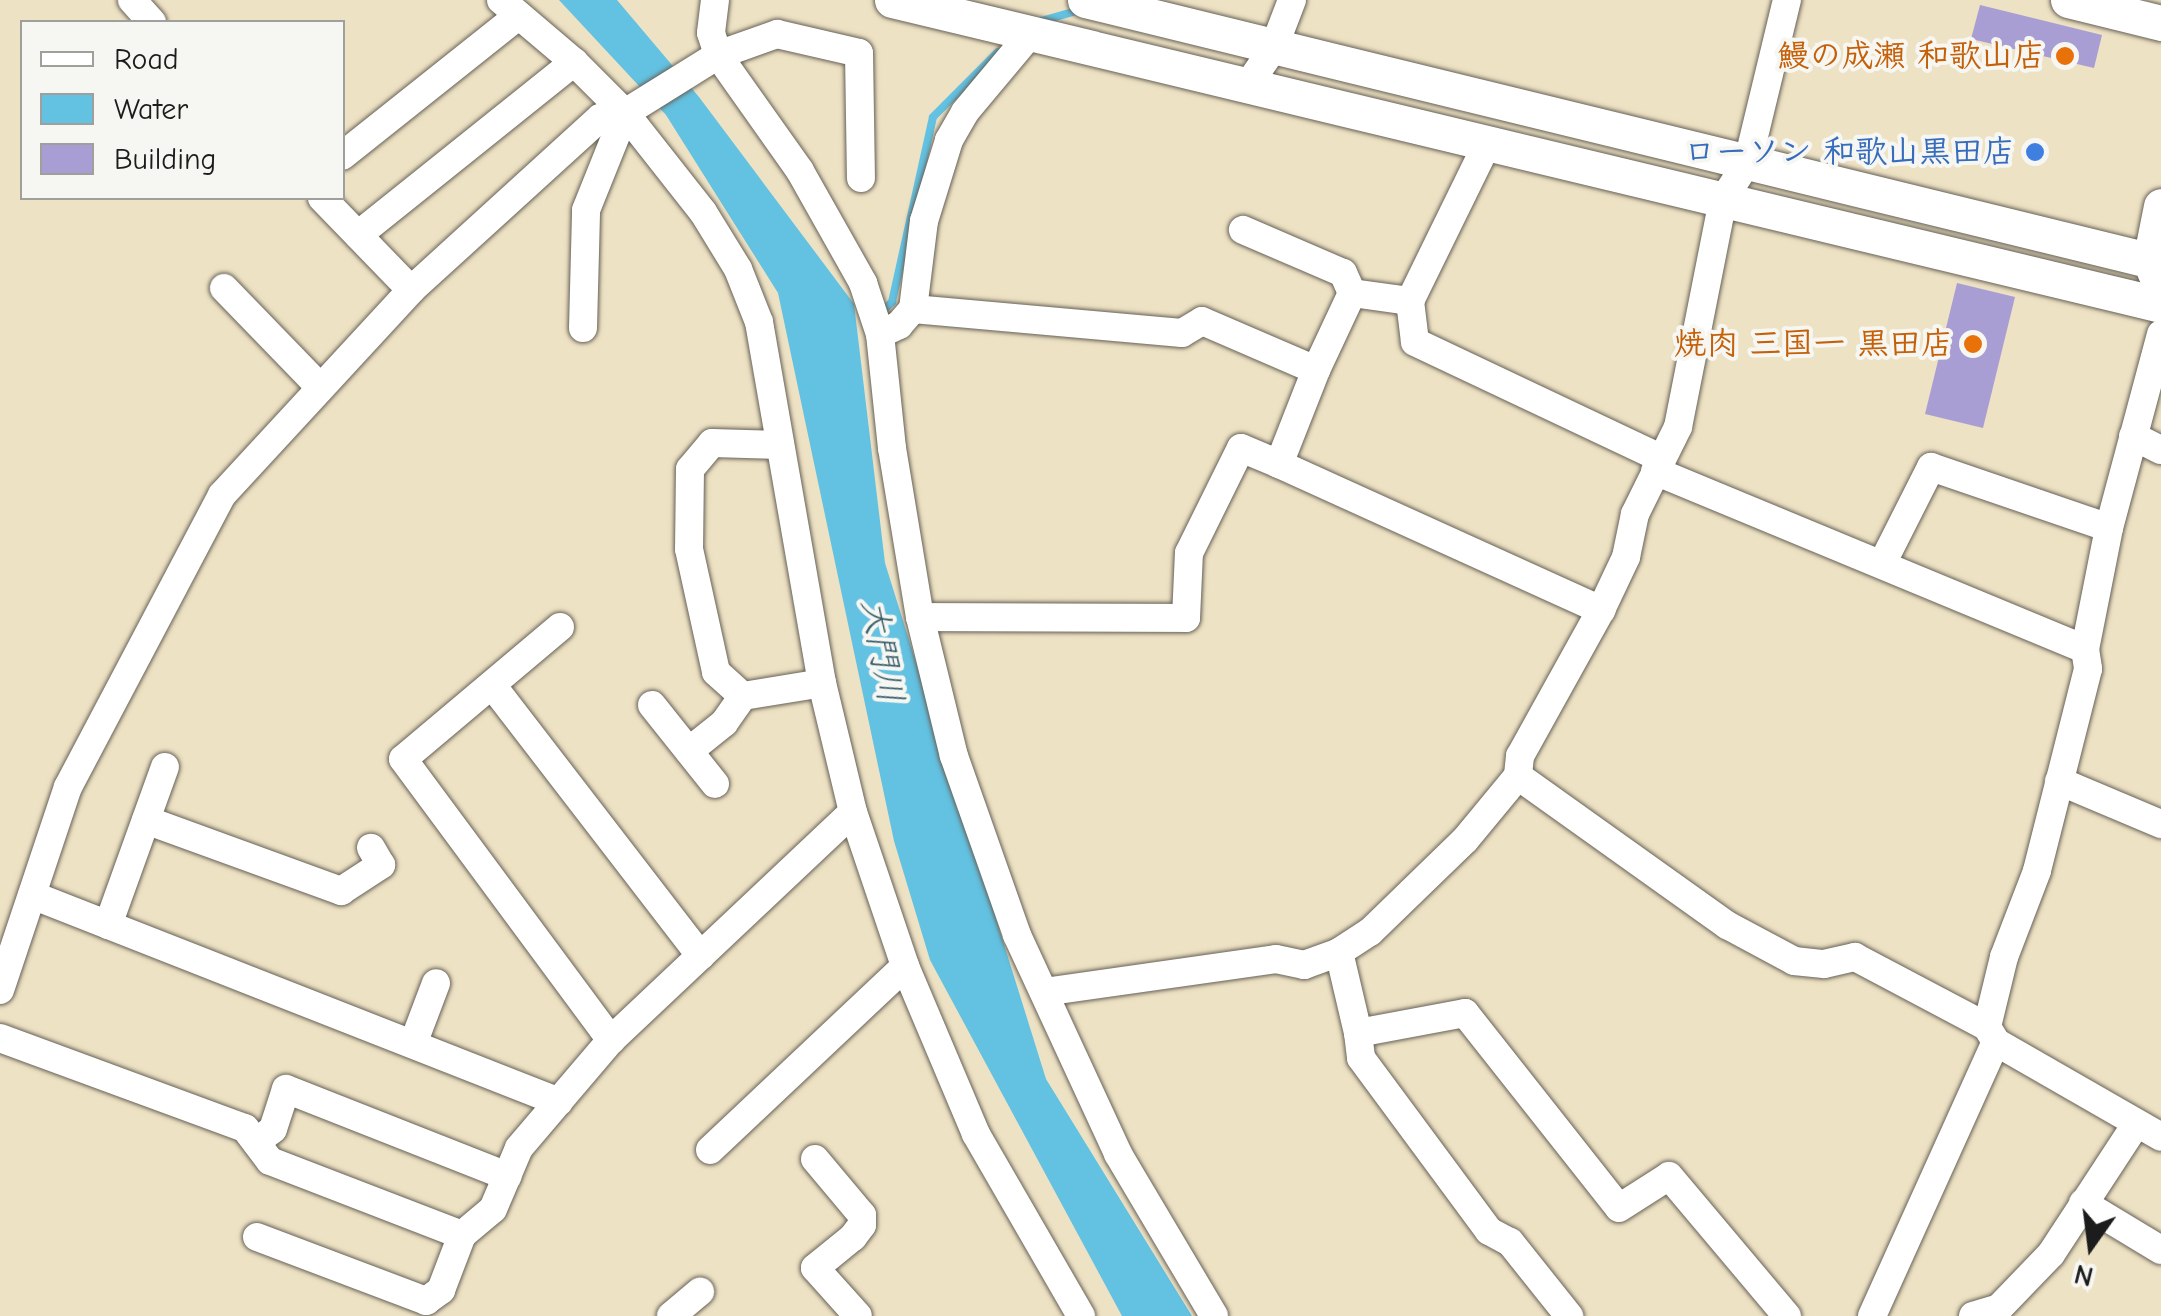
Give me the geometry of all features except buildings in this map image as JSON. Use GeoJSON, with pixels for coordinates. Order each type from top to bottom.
{"type":"FeatureCollection","features":[{"type":"Feature","properties":{"kind":"street"},"geometry":{"type":"LineString","coordinates":[[132,0],[150,20]]}},
{"type":"Feature","properties":{"kind":"street"},"geometry":{"type":"LineString","coordinates":[[715,0],[711,61],[800,171],[862,283],[880,334],[892,448],[920,617],[954,756],[1017,935],[1118,1154],[1214,1316]]}},
{"type":"Feature","properties":{"kind":"street"},"geometry":{"type":"LineString","coordinates":[[892,0],[2161,305]]}},
{"type":"Feature","properties":{"kind":"street"},"geometry":{"type":"LineString","coordinates":[[1084,0],[1748,161],[2157,271],[2161,206]]}},
{"type":"Feature","properties":{"kind":"street"},"geometry":{"type":"LineString","coordinates":[[1248,85],[1274,46],[1292,0]]}},
{"type":"Feature","properties":{"kind":"street"},"geometry":{"type":"LineString","coordinates":[[1044,992],[1276,959],[1304,965],[1339,952],[1370,932],[1465,840],[1518,776],[1520,756],[1601,610],[1626,556],[1634,514],[1678,427],[1723,200],[1748,161],[1787,0]]}},
{"type":"Feature","properties":{"kind":"street"},"geometry":{"type":"LineString","coordinates":[[2068,0],[2161,23]]}},
{"type":"Feature","properties":{"kind":"street"},"geometry":{"type":"LineString","coordinates":[[345,153],[510,7],[629,110],[703,212],[738,269],[759,322],[822,683],[853,812],[905,966],[976,1134],[1081,1316]]}},
{"type":"Feature","properties":{"kind":"street"},"geometry":{"type":"LineString","coordinates":[[880,334],[899,325],[912,309],[924,221],[949,140],[966,112],[1032,32]]}},
{"type":"Feature","properties":{"kind":"street"},"geometry":{"type":"LineString","coordinates":[[0,990],[68,787],[222,495],[410,290],[600,118],[629,110],[711,61],[777,34],[859,53],[861,178]]}},
{"type":"Feature","properties":{"kind":"street"},"geometry":{"type":"LineString","coordinates":[[358,235],[574,62]]}},
{"type":"Feature","properties":{"kind":"street"},"geometry":{"type":"LineString","coordinates":[[583,328],[586,210],[629,110]]}},
{"type":"Feature","properties":{"kind":"street"},"geometry":{"type":"LineString","coordinates":[[1487,144],[1410,301],[1415,342],[1658,465],[2085,649]]}},
{"type":"Feature","properties":{"kind":"street"},"geometry":{"type":"LineString","coordinates":[[324,200],[410,290]]}},
{"type":"Feature","properties":{"kind":"street"},"geometry":{"type":"LineString","coordinates":[[1243,230],[1344,273],[1352,293],[1279,464]]}},
{"type":"Feature","properties":{"kind":"street"},"geometry":{"type":"LineString","coordinates":[[224,288],[320,387]]}},
{"type":"Feature","properties":{"kind":"street"},"geometry":{"type":"LineString","coordinates":[[1352,293],[1410,301]]}},
{"type":"Feature","properties":{"kind":"street"},"geometry":{"type":"LineString","coordinates":[[912,309],[1182,332],[1202,321],[1316,370]]}},
{"type":"Feature","properties":{"kind":"street"},"geometry":{"type":"LineString","coordinates":[[1872,1316],[1991,1034],[2004,957],[2037,871],[2088,669],[2085,649],[2108,528],[2161,334]]}},
{"type":"Feature","properties":{"kind":"street"},"geometry":{"type":"LineString","coordinates":[[2133,436],[2161,450]]}},
{"type":"Feature","properties":{"kind":"street"},"geometry":{"type":"LineString","coordinates":[[743,696],[716,672],[689,549],[690,469],[712,443],[780,445]]}},
{"type":"Feature","properties":{"kind":"street"},"geometry":{"type":"LineString","coordinates":[[920,617],[1186,618],[1189,553],[1241,448],[1601,610]]}},
{"type":"Feature","properties":{"kind":"street"},"geometry":{"type":"LineString","coordinates":[[1882,564],[1930,468],[2108,528]]}},
{"type":"Feature","properties":{"kind":"street"},"geometry":{"type":"LineString","coordinates":[[560,627],[404,759],[611,1040]]}},
{"type":"Feature","properties":{"kind":"street"},"geometry":{"type":"LineString","coordinates":[[689,751],[724,723],[743,696],[822,683]]}},
{"type":"Feature","properties":{"kind":"street"},"geometry":{"type":"LineString","coordinates":[[492,685],[701,956]]}},
{"type":"Feature","properties":{"kind":"street"},"geometry":{"type":"LineString","coordinates":[[652,705],[715,784]]}},
{"type":"Feature","properties":{"kind":"street"},"geometry":{"type":"LineString","coordinates":[[108,925],[165,767]]}},
{"type":"Feature","properties":{"kind":"street"},"geometry":{"type":"LineString","coordinates":[[1518,776],[1728,924],[1794,961],[1824,964],[1856,957],[2149,1131],[2083,1203],[2051,1254],[1995,1313]]}},
{"type":"Feature","properties":{"kind":"street"},"geometry":{"type":"LineString","coordinates":[[2060,781],[2161,824]]}},
{"type":"Feature","properties":{"kind":"street"},"geometry":{"type":"LineString","coordinates":[[257,1236],[426,1301],[441,1290],[462,1235],[493,1209],[519,1148],[611,1040],[853,812]]}},
{"type":"Feature","properties":{"kind":"street"},"geometry":{"type":"LineString","coordinates":[[146,820],[341,891],[381,866],[371,848]]}},
{"type":"Feature","properties":{"kind":"street"},"geometry":{"type":"LineString","coordinates":[[32,895],[559,1102]]}},
{"type":"Feature","properties":{"kind":"street"},"geometry":{"type":"LineString","coordinates":[[1339,952],[1361,1058],[1489,1232],[1510,1242],[1569,1316]]}},
{"type":"Feature","properties":{"kind":"street"},"geometry":{"type":"LineString","coordinates":[[710,1150],[905,966]]}},
{"type":"Feature","properties":{"kind":"street"},"geometry":{"type":"LineString","coordinates":[[413,1044],[436,983]]}},
{"type":"Feature","properties":{"kind":"street"},"geometry":{"type":"LineString","coordinates":[[1358,1033],[1465,1013],[1620,1208],[1669,1176],[1787,1316]]}},
{"type":"Feature","properties":{"kind":"street"},"geometry":{"type":"LineString","coordinates":[[0,1038],[245,1128],[270,1160],[462,1235]]}},
{"type":"Feature","properties":{"kind":"street"},"geometry":{"type":"LineString","coordinates":[[256,1142],[273,1129],[286,1090],[507,1176]]}},
{"type":"Feature","properties":{"kind":"street"},"geometry":{"type":"LineString","coordinates":[[815,1159],[862,1214],[862,1225],[853,1237],[815,1268],[858,1316]]}},
{"type":"Feature","properties":{"kind":"street"},"geometry":{"type":"LineString","coordinates":[[2083,1203],[2161,1250]]}},
{"type":"Feature","properties":{"kind":"street"},"geometry":{"type":"LineString","coordinates":[[671,1316],[700,1292]]}},
{"type":"Feature","properties":{"kind":"water","name":"大門川"},"geometry":{"type":"Polygon","coordinates":[[[559,0],[617,0],[699,97],[854,304],[885,563],[1046,1079],[1192,1316],[1122,1316],[930,960],[894,841],[778,293],[666,115],[559,0]]]}},
{"type":"Feature","properties":{"kind":"waterway"},"geometry":{"type":"LineString","coordinates":[[1041,21],[1080,10]]}},
{"type":"Feature","properties":{"kind":"waterway"},"geometry":{"type":"LineString","coordinates":[[881,312],[892,302],[933,117],[998,52]]}},
{"type":"Feature","properties":{"kind":"place","name":"鰻の成瀬 和歌山店"},"geometry":{"type":"Point","coordinates":[2065,56]}},
{"type":"Feature","properties":{"kind":"place","name":"ローソン 和歌山黒田店"},"geometry":{"type":"Point","coordinates":[2035,152]}},
{"type":"Feature","properties":{"kind":"place","name":"焼肉 三国一 黒田店"},"geometry":{"type":"Point","coordinates":[1973,344]}}]}
